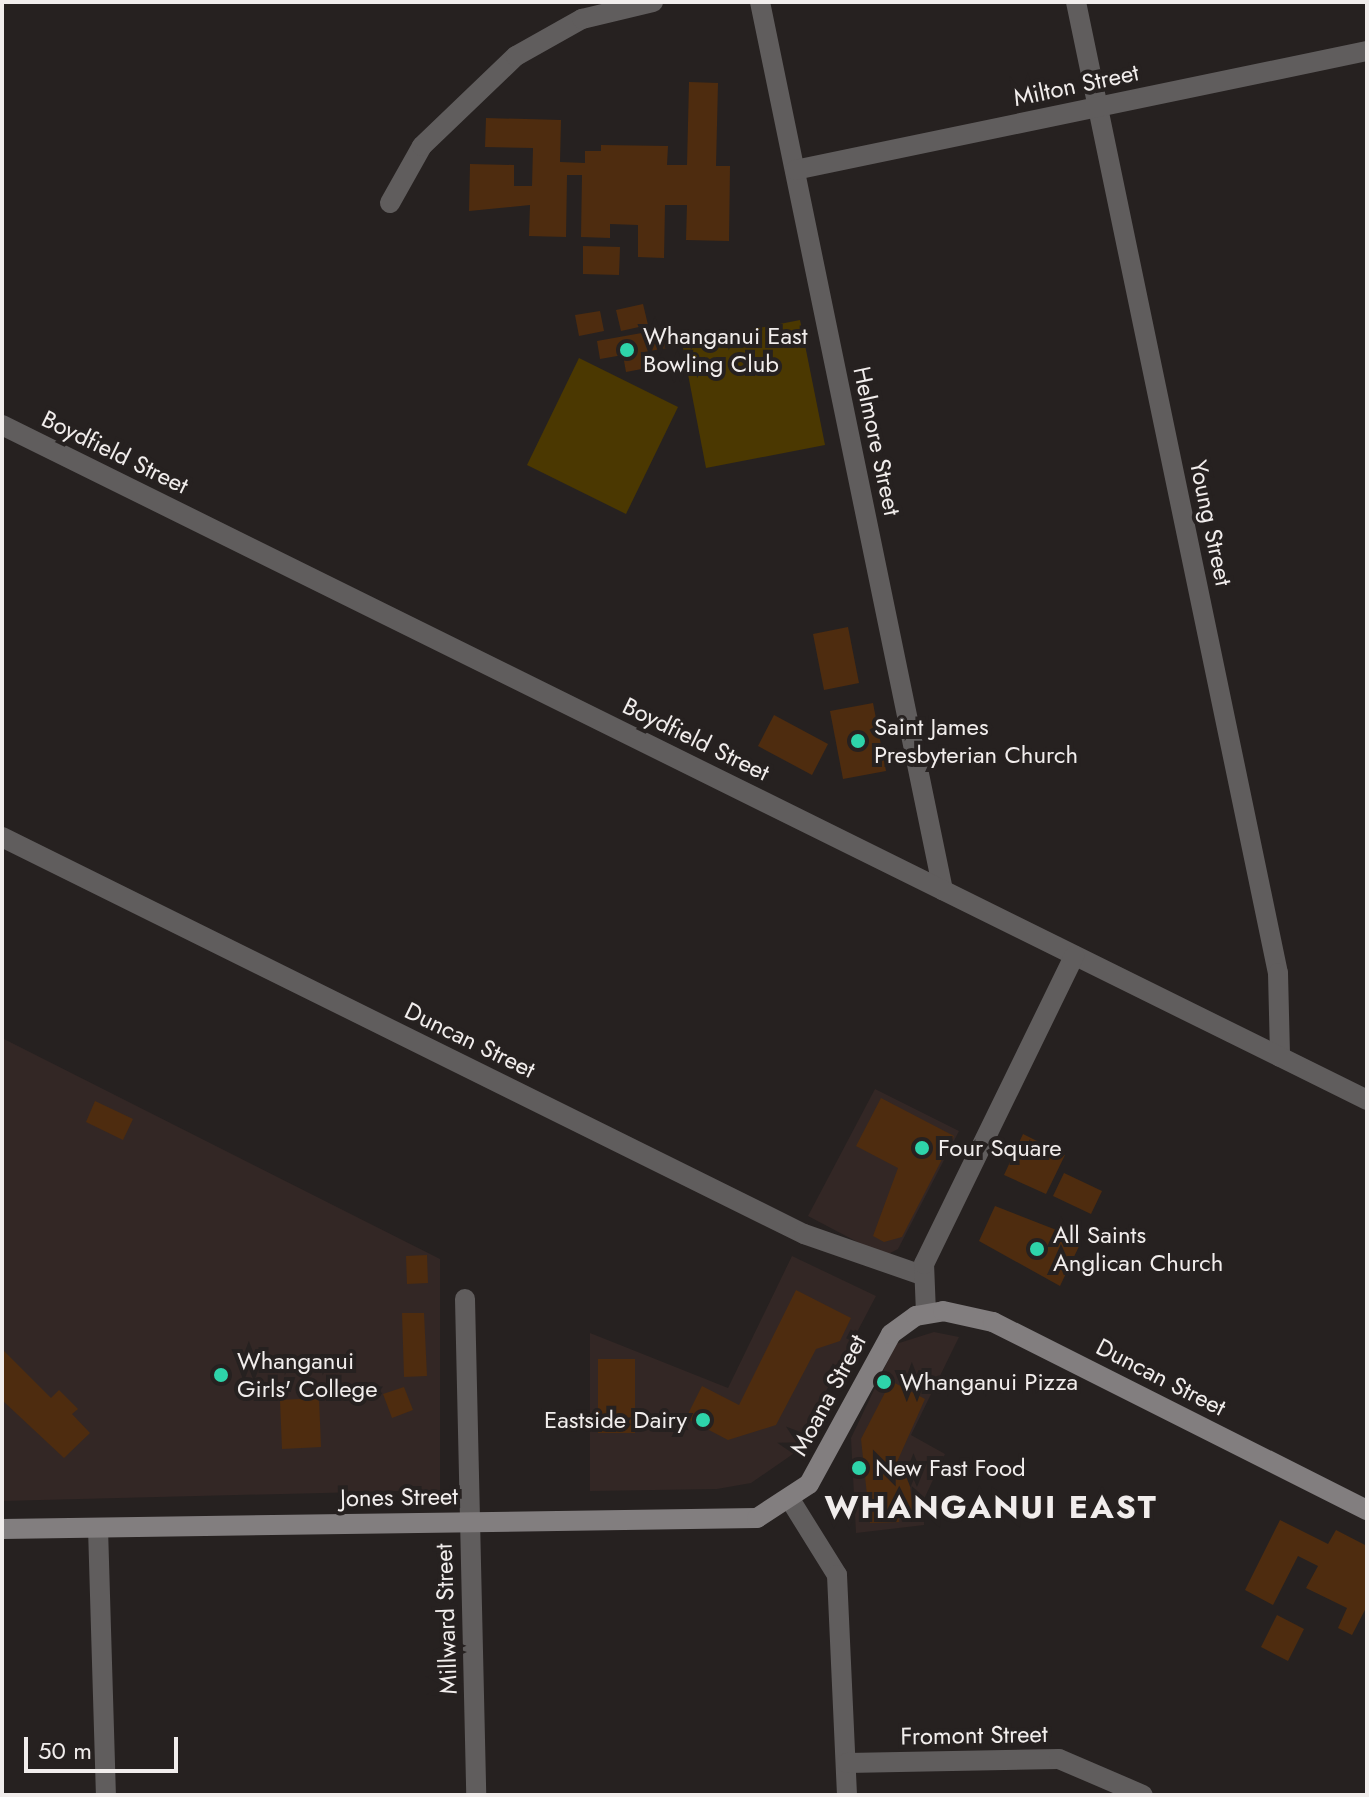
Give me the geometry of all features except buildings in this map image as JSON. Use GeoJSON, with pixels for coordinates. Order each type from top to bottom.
{"type":"FeatureCollection","features":[{"type":"Feature","properties":{"kind":"main road","name":"Duncan Street"},"geometry":{"type":"LineString","coordinates":[[926,1313],[959,1311],[993,1322],[1367,1510]]}},
{"type":"Feature","properties":{"kind":"main road","name":"Moana Street"},"geometry":{"type":"LineString","coordinates":[[791,1501],[822,1465],[881,1347],[926,1313]]}},
{"type":"Feature","properties":{"kind":"main road","name":"Jones Street"},"geometry":{"type":"LineString","coordinates":[[2,1529],[469,1522],[731,1522],[791,1501]]}},
{"type":"Feature","properties":{"kind":"street"},"geometry":{"type":"LineString","coordinates":[[390,203],[422,146],[516,56],[582,19],[653,2]]}},
{"type":"Feature","properties":{"kind":"street","name":"Helmore Street"},"geometry":{"type":"LineString","coordinates":[[760,2],[943,890]]}},
{"type":"Feature","properties":{"kind":"street","name":"Young Street"},"geometry":{"type":"LineString","coordinates":[[1076,2],[1278,973],[1280,1057]]}},
{"type":"Feature","properties":{"kind":"street","name":"Milton Street"},"geometry":{"type":"LineString","coordinates":[[795,170],[1367,51]]}},
{"type":"Feature","properties":{"kind":"street","name":"Boydfield Street"},"geometry":{"type":"LineString","coordinates":[[2,425],[1367,1100]]}},
{"type":"Feature","properties":{"kind":"street","name":"Duncan Street"},"geometry":{"type":"LineString","coordinates":[[2,837],[804,1234],[922,1275]]}},
{"type":"Feature","properties":{"kind":"street"},"geometry":{"type":"LineString","coordinates":[[926,1313],[922,1275],[1074,956]]}},
{"type":"Feature","properties":{"kind":"street","name":"Millward Street"},"geometry":{"type":"LineString","coordinates":[[465,1299],[476,1795]]}},
{"type":"Feature","properties":{"kind":"street"},"geometry":{"type":"LineString","coordinates":[[791,1501],[837,1575],[847,1795]]}},
{"type":"Feature","properties":{"kind":"street"},"geometry":{"type":"LineString","coordinates":[[98,1528],[106,1795]]}},
{"type":"Feature","properties":{"kind":"street","name":"Fromont Street"},"geometry":{"type":"LineString","coordinates":[[847,1763],[1059,1759],[1143,1795]]}},
{"type":"Feature","properties":{"kind":"shaded area"},"geometry":{"type":"Polygon","coordinates":[[[800,320],[825,445],[706,468],[682,343],[800,320]]]}},
{"type":"Feature","properties":{"kind":"shaded area"},"geometry":{"type":"Polygon","coordinates":[[[579,358],[678,407],[626,514],[527,465],[579,358]]]}},
{"type":"Feature","properties":{"kind":"shaded area","name":"Whanganui Girls' College"},"geometry":{"type":"Polygon","coordinates":[[[2,1038],[440,1259],[440,1490],[2,1501],[2,1038]]]}},
{"type":"Feature","properties":{"kind":"shaded area"},"geometry":{"type":"Polygon","coordinates":[[[875,1089],[959,1131],[898,1249],[884,1256],[808,1216],[875,1089]]]}},
{"type":"Feature","properties":{"kind":"shaded area"},"geometry":{"type":"Polygon","coordinates":[[[792,1256],[876,1296],[793,1454],[751,1483],[717,1489],[590,1491],[590,1333],[728,1388],[792,1256]]]}},
{"type":"Feature","properties":{"kind":"shaded area"},"geometry":{"type":"Polygon","coordinates":[[[934,1332],[959,1337],[911,1435],[945,1454],[925,1497],[924,1525],[856,1533],[851,1438],[896,1344],[934,1332]]]}},
{"type":"Feature","properties":{"kind":"place","name":"Whanganui East Bowling Club"},"geometry":{"type":"Point","coordinates":[627,350]}},
{"type":"Feature","properties":{"kind":"place","name":"Saint James Presbyterian Church"},"geometry":{"type":"Point","coordinates":[858,741]}},
{"type":"Feature","properties":{"kind":"place","name":"Four Square"},"geometry":{"type":"Point","coordinates":[922,1148]}},
{"type":"Feature","properties":{"kind":"place","name":"All Saints Anglican Church"},"geometry":{"type":"Point","coordinates":[1037,1249]}},
{"type":"Feature","properties":{"kind":"place","name":"Whanganui Girls' College"},"geometry":{"type":"Point","coordinates":[221,1375]}},
{"type":"Feature","properties":{"kind":"place","name":"Whanganui Pizza"},"geometry":{"type":"Point","coordinates":[884,1382]}},
{"type":"Feature","properties":{"kind":"place","name":"Eastside Dairy"},"geometry":{"type":"Point","coordinates":[703,1420]}},
{"type":"Feature","properties":{"kind":"place","name":"New Fast Food"},"geometry":{"type":"Point","coordinates":[859,1468]}},
{"type":"Feature","properties":{"kind":"district","name":"WHANGANUI EAST"},"geometry":{"type":"Point","coordinates":[991,1507]}}]}
